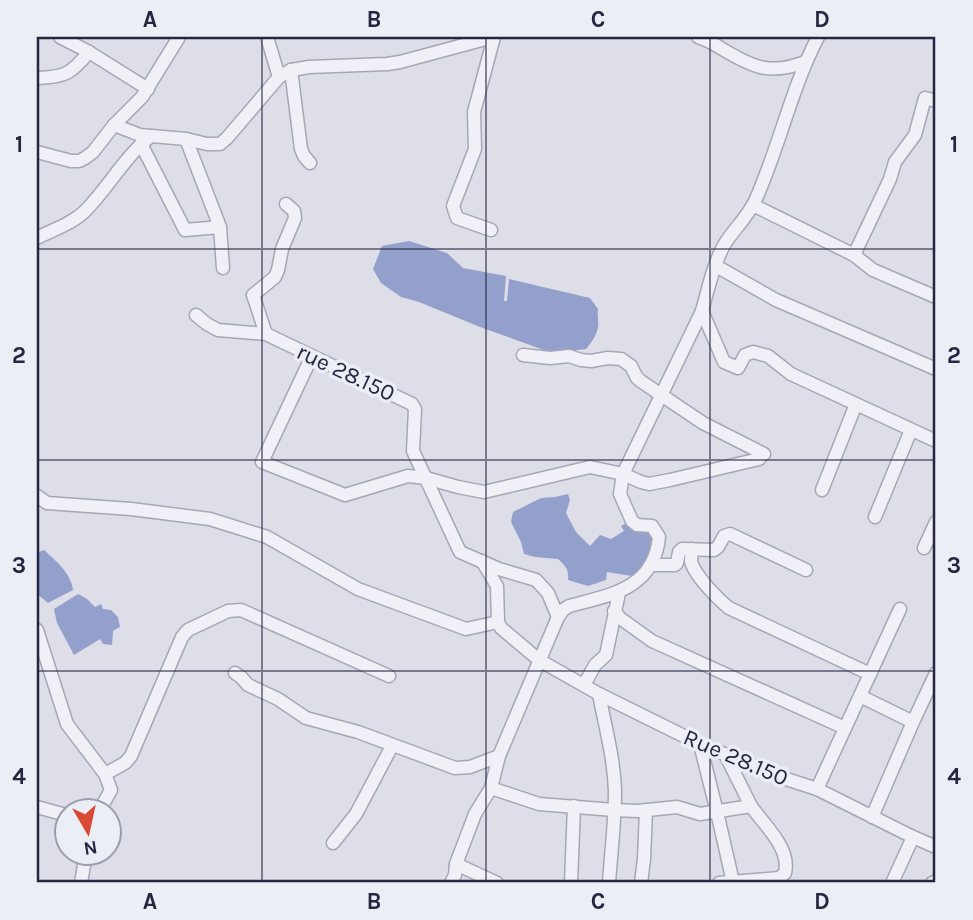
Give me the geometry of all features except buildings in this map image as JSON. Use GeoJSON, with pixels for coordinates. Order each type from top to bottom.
{"type":"FeatureCollection","features":[{"type":"Feature","properties":{"kind":"street"},"geometry":{"type":"LineString","coordinates":[[60,37],[148,89]]}},
{"type":"Feature","properties":{"kind":"street"},"geometry":{"type":"LineString","coordinates":[[37,152],[79,161],[93,152],[148,89],[179,37]]}},
{"type":"Feature","properties":{"kind":"street"},"geometry":{"type":"LineString","coordinates":[[267,37],[279,77]]}},
{"type":"Feature","properties":{"kind":"street"},"geometry":{"type":"LineString","coordinates":[[114,125],[146,140],[186,139],[215,145],[224,142],[279,77],[291,70],[400,62],[494,37],[474,112],[475,149],[453,206],[457,218],[491,230]]}},
{"type":"Feature","properties":{"kind":"street"},"geometry":{"type":"LineString","coordinates":[[698,37],[761,68],[779,69],[805,62]]}},
{"type":"Feature","properties":{"kind":"street"},"geometry":{"type":"LineString","coordinates":[[451,883],[475,814],[491,788],[499,756],[558,617],[569,606],[619,593],[645,576],[651,565],[659,537],[653,527],[632,522],[620,494],[623,474],[702,311],[723,247],[753,205],[776,148],[805,62],[818,37]]}},
{"type":"Feature","properties":{"kind":"street"},"geometry":{"type":"LineString","coordinates":[[37,78],[64,75],[77,67],[89,52]]}},
{"type":"Feature","properties":{"kind":"street"},"geometry":{"type":"LineString","coordinates":[[291,70],[301,149],[310,163]]}},
{"type":"Feature","properties":{"kind":"street"},"geometry":{"type":"LineString","coordinates":[[854,255],[890,179],[895,162],[915,135],[925,98],[936,101]]}},
{"type":"Feature","properties":{"kind":"street"},"geometry":{"type":"LineString","coordinates":[[186,139],[220,227],[223,268]]}},
{"type":"Feature","properties":{"kind":"street"},"geometry":{"type":"LineString","coordinates":[[146,140],[185,230],[220,227]]}},
{"type":"Feature","properties":{"kind":"street"},"geometry":{"type":"LineString","coordinates":[[37,238],[85,211],[128,156],[146,140]]}},
{"type":"Feature","properties":{"kind":"street"},"geometry":{"type":"LineString","coordinates":[[196,315],[218,330],[266,334],[253,295],[275,277],[278,270],[282,248],[295,218],[294,211],[286,204]]}},
{"type":"Feature","properties":{"kind":"street"},"geometry":{"type":"LineString","coordinates":[[753,205],[854,255],[873,270],[936,297]]}},
{"type":"Feature","properties":{"kind":"street"},"geometry":{"type":"LineString","coordinates":[[716,266],[776,300],[936,369]]}},
{"type":"Feature","properties":{"kind":"street"},"geometry":{"type":"LineString","coordinates":[[702,311],[724,362],[737,368],[745,355],[760,353],[792,374],[936,441]]}},
{"type":"Feature","properties":{"kind":"street","name":"rue 28.150"},"geometry":{"type":"LineString","coordinates":[[266,334],[412,404],[415,409],[413,450],[460,552],[499,569],[536,580],[548,593],[558,617]]}},
{"type":"Feature","properties":{"kind":"street"},"geometry":{"type":"LineString","coordinates":[[312,356],[262,461],[345,495],[408,477],[426,478],[484,492],[590,467],[623,474],[649,484],[762,456],[703,423],[642,382],[631,366],[621,359],[592,361],[569,356],[550,358],[523,355]]}},
{"type":"Feature","properties":{"kind":"street"},"geometry":{"type":"LineString","coordinates":[[822,490],[856,404]]}},
{"type":"Feature","properties":{"kind":"street"},"geometry":{"type":"LineString","coordinates":[[876,517],[911,430]]}},
{"type":"Feature","properties":{"kind":"street"},"geometry":{"type":"LineString","coordinates":[[37,496],[47,503],[131,509],[210,519],[267,537],[358,589],[466,629],[498,622],[501,628],[539,660]]}},
{"type":"Feature","properties":{"kind":"street"},"geometry":{"type":"LineString","coordinates":[[924,548],[936,522]]}},
{"type":"Feature","properties":{"kind":"street"},"geometry":{"type":"LineString","coordinates":[[651,565],[675,565],[682,549],[714,550],[724,536],[730,534],[806,570]]}},
{"type":"Feature","properties":{"kind":"street"},"geometry":{"type":"LineString","coordinates":[[692,549],[693,565],[714,596],[729,608],[870,674]]}},
{"type":"Feature","properties":{"kind":"street","name":"rue 28.150"},"geometry":{"type":"LineString","coordinates":[[482,561],[498,586],[498,622]]}},
{"type":"Feature","properties":{"kind":"street"},"geometry":{"type":"LineString","coordinates":[[584,685],[595,665],[606,654],[619,593]]}},
{"type":"Feature","properties":{"kind":"street"},"geometry":{"type":"LineString","coordinates":[[817,789],[900,609]]}},
{"type":"Feature","properties":{"kind":"street"},"geometry":{"type":"LineString","coordinates":[[105,775],[125,763],[131,756],[182,637],[188,631],[228,611],[241,610],[390,676]]}},
{"type":"Feature","properties":{"kind":"street"},"geometry":{"type":"LineString","coordinates":[[614,611],[652,641],[845,728]]}},
{"type":"Feature","properties":{"kind":"street"},"geometry":{"type":"LineString","coordinates":[[37,630],[67,724],[105,775],[111,790],[107,797]]}},
{"type":"Feature","properties":{"kind":"street","name":"Rue 28.150"},"geometry":{"type":"LineString","coordinates":[[539,660],[599,694],[700,744],[777,776],[817,789],[936,847]]}},
{"type":"Feature","properties":{"kind":"street"},"geometry":{"type":"LineString","coordinates":[[235,673],[247,685],[278,699],[306,718],[358,732],[455,768],[470,767],[499,756]]}},
{"type":"Feature","properties":{"kind":"street"},"geometry":{"type":"LineString","coordinates":[[872,817],[936,673]]}},
{"type":"Feature","properties":{"kind":"street"},"geometry":{"type":"LineString","coordinates":[[599,694],[615,788],[609,883]]}},
{"type":"Feature","properties":{"kind":"street"},"geometry":{"type":"LineString","coordinates":[[860,696],[913,722]]}},
{"type":"Feature","properties":{"kind":"street"},"geometry":{"type":"LineString","coordinates":[[700,744],[718,812],[726,883],[779,878],[784,875],[787,866],[782,849],[751,806],[725,754]]}},
{"type":"Feature","properties":{"kind":"street"},"geometry":{"type":"LineString","coordinates":[[333,843],[356,814],[392,746]]}},
{"type":"Feature","properties":{"kind":"street"},"geometry":{"type":"LineString","coordinates":[[491,788],[538,804],[614,810],[677,807],[700,814],[751,806]]}},
{"type":"Feature","properties":{"kind":"street"},"geometry":{"type":"LineString","coordinates":[[571,883],[574,806]]}},
{"type":"Feature","properties":{"kind":"street"},"geometry":{"type":"LineString","coordinates":[[641,883],[646,810]]}},
{"type":"Feature","properties":{"kind":"street"},"geometry":{"type":"LineString","coordinates":[[892,883],[913,837]]}},
{"type":"Feature","properties":{"kind":"street"},"geometry":{"type":"LineString","coordinates":[[456,863],[497,883]]}},
{"type":"Feature","properties":{"kind":"water"},"geometry":{"type":"Polygon","coordinates":[[[409,241],[447,253],[463,268],[506,276],[504,301],[507,301],[509,279],[590,298],[598,309],[595,336],[586,349],[552,353],[401,297],[381,283],[373,269],[382,246],[409,241]]]}},
{"type":"Feature","properties":{"kind":"water"},"geometry":{"type":"Polygon","coordinates":[[[568,494],[570,500],[566,513],[576,532],[590,546],[600,535],[611,539],[624,531],[621,526],[626,523],[639,531],[647,530],[656,543],[638,577],[607,572],[606,580],[588,586],[568,580],[566,568],[558,559],[524,554],[511,522],[513,512],[541,498],[568,494]]]}},
{"type":"Feature","properties":{"kind":"water"},"geometry":{"type":"Polygon","coordinates":[[[37,550],[44,550],[62,568],[72,584],[73,590],[48,603],[37,594],[37,550]]]}},
{"type":"Feature","properties":{"kind":"water"},"geometry":{"type":"Polygon","coordinates":[[[78,594],[95,607],[101,604],[103,609],[111,610],[118,617],[120,627],[113,631],[112,645],[103,644],[100,639],[74,655],[57,623],[54,609],[78,594]]]}}]}
